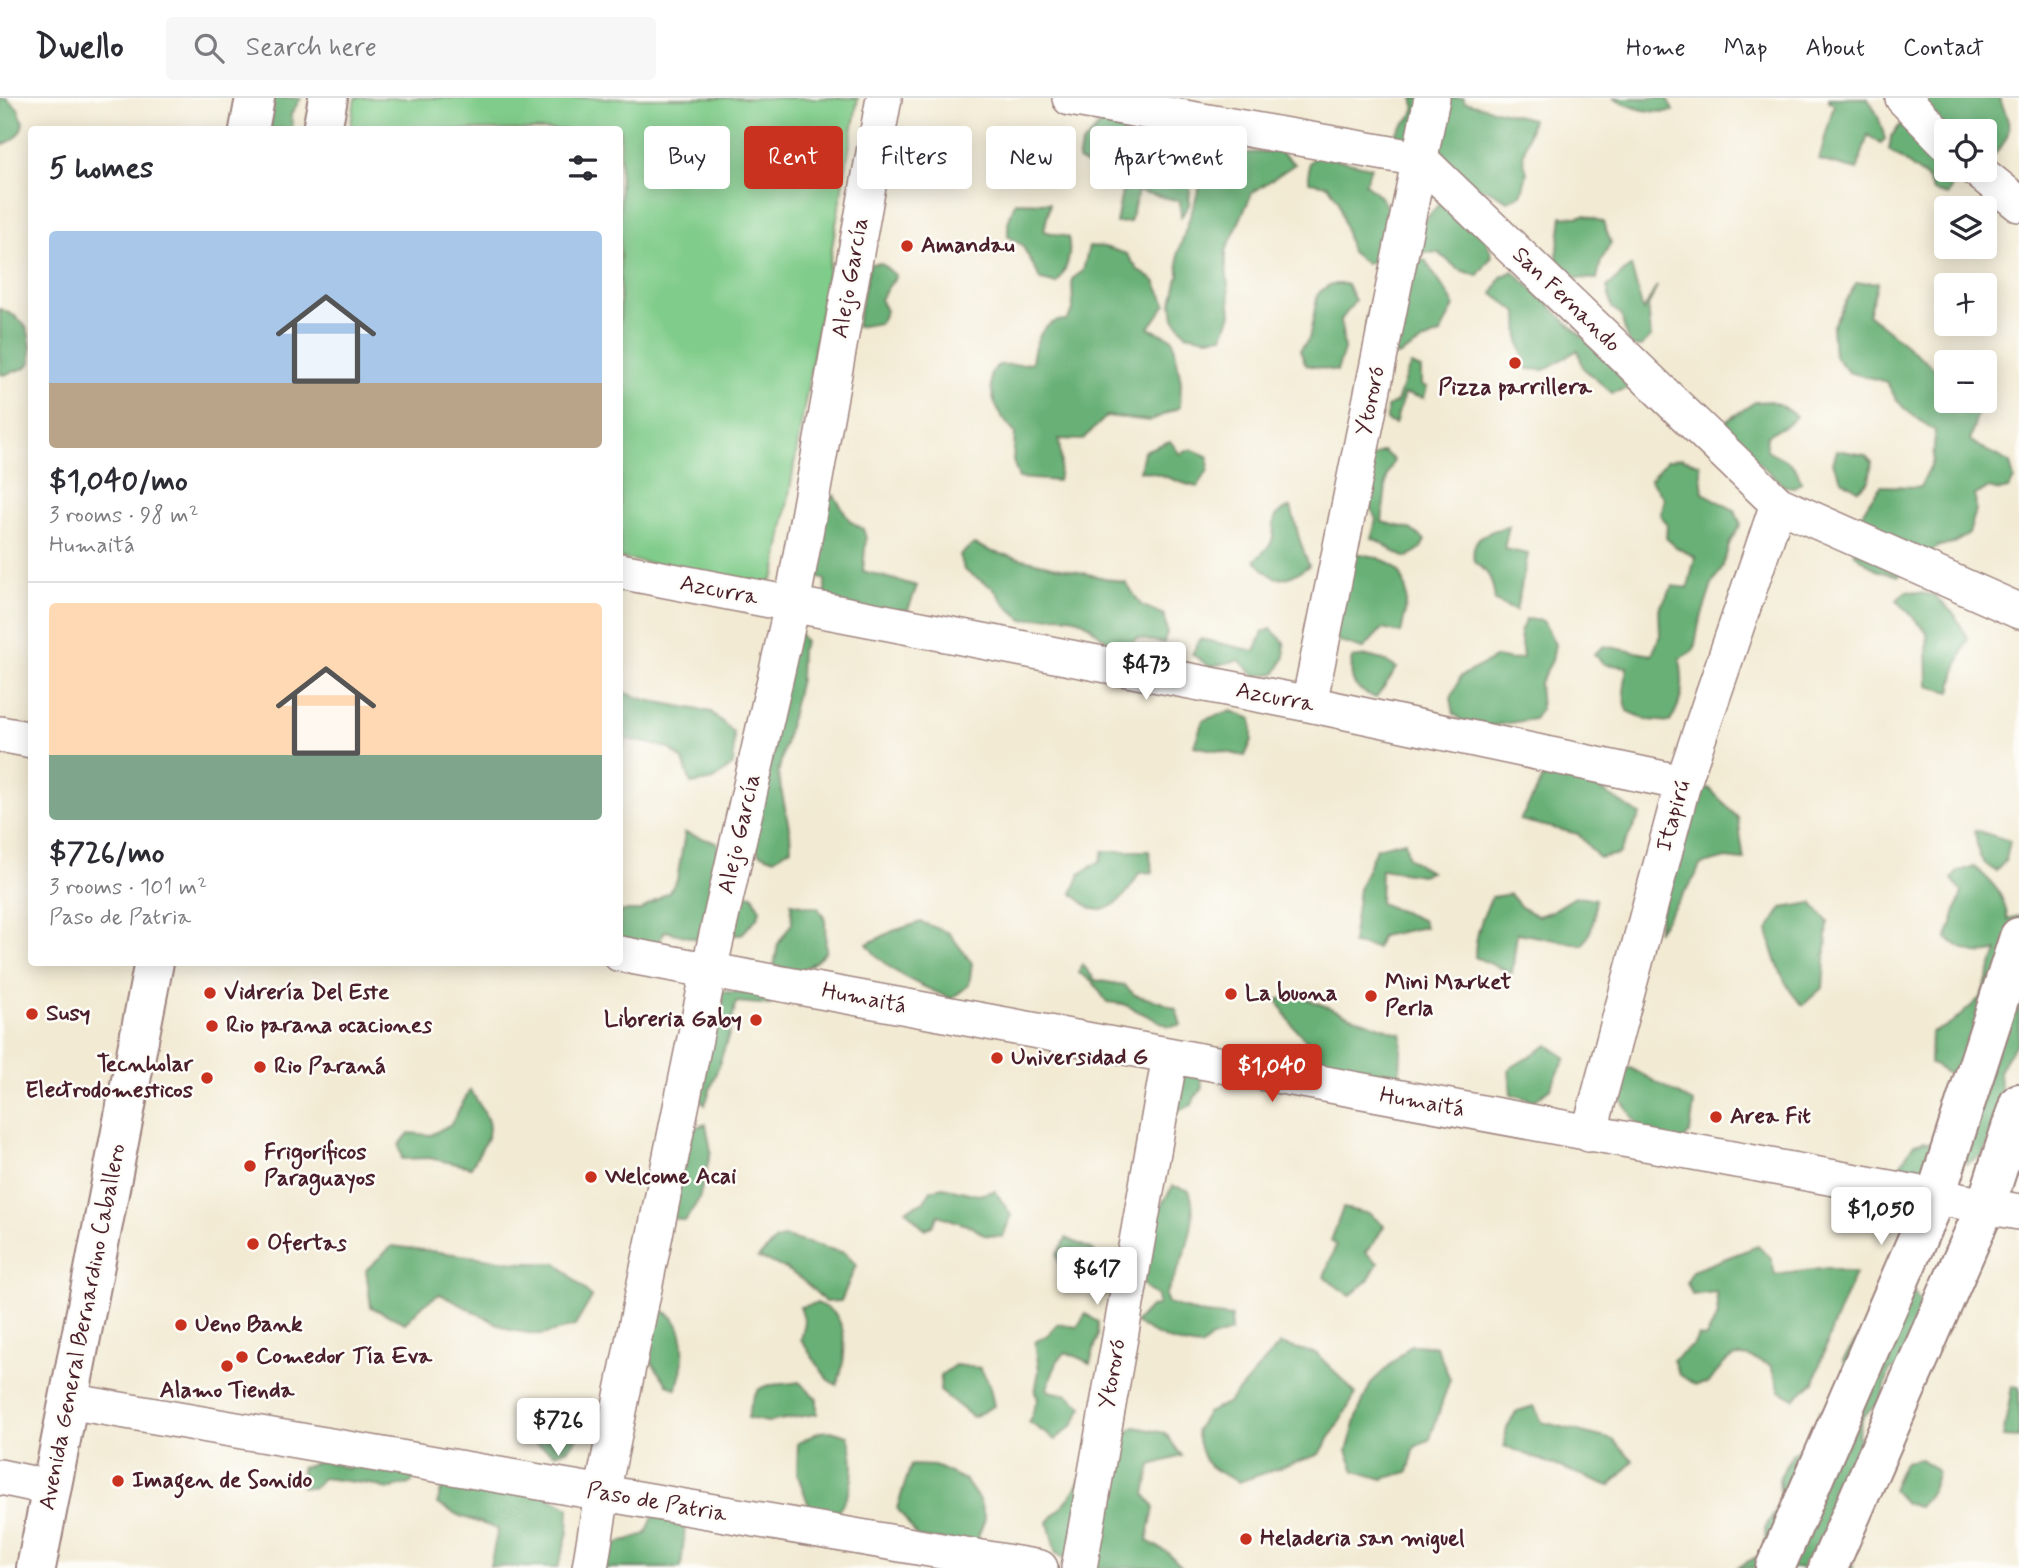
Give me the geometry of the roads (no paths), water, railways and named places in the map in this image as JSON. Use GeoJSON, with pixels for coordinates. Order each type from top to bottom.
{"type":"FeatureCollection","features":[{"type":"Feature","properties":{"kind":"main road"},"geometry":{"type":"LineString","coordinates":[[250,126],[255,98]]}},
{"type":"Feature","properties":{"kind":"main road"},"geometry":{"type":"LineString","coordinates":[[323,126],[328,98]]}},
{"type":"Feature","properties":{"kind":"main road"},"geometry":{"type":"LineString","coordinates":[[1775,1568],[1935,1198],[2019,937]]}},
{"type":"Feature","properties":{"kind":"main road","name":"Avenida General Bernardino Caballero"},"geometry":{"type":"LineString","coordinates":[[37,1568],[153,966]]}},
{"type":"Feature","properties":{"kind":"main road"},"geometry":{"type":"LineString","coordinates":[[1828,1568],[2002,1209],[2019,1103]]}},
{"type":"Feature","properties":{"kind":"street","name":"Alejo García"},"geometry":{"type":"LineString","coordinates":[[590,1568],[602,1494],[709,970],[792,605],[884,98]]}},
{"type":"Feature","properties":{"kind":"street"},"geometry":{"type":"LineString","coordinates":[[1070,98],[1420,159]]}},
{"type":"Feature","properties":{"kind":"street","name":"Ytororó"},"geometry":{"type":"LineString","coordinates":[[1309,704],[1432,98]]}},
{"type":"Feature","properties":{"kind":"street"},"geometry":{"type":"LineString","coordinates":[[1903,98],[1934,130]]}},
{"type":"Feature","properties":{"kind":"street","name":"San Fernando"},"geometry":{"type":"LineString","coordinates":[[1420,159],[1778,504],[2019,611]]}},
{"type":"Feature","properties":{"kind":"street"},"geometry":{"type":"LineString","coordinates":[[1992,182],[2019,204]]}},
{"type":"Feature","properties":{"kind":"street","name":"Itapirú"},"geometry":{"type":"LineString","coordinates":[[1589,1134],[1683,783],[1778,504]]}},
{"type":"Feature","properties":{"kind":"street","name":"Azcurra"},"geometry":{"type":"LineString","coordinates":[[623,573],[1309,704],[1683,783]]}},
{"type":"Feature","properties":{"kind":"street"},"geometry":{"type":"LineString","coordinates":[[0,734],[28,739]]}},
{"type":"Feature","properties":{"kind":"street","name":"Humaitá"},"geometry":{"type":"LineString","coordinates":[[623,955],[2002,1209]]}},
{"type":"Feature","properties":{"kind":"street","name":"Ytororó"},"geometry":{"type":"LineString","coordinates":[[1079,1568],[1170,1056]]}},
{"type":"Feature","properties":{"kind":"street","name":"Paso de Patria"},"geometry":{"type":"LineString","coordinates":[[68,1401],[1040,1568]]}},
{"type":"Feature","properties":{"kind":"street"},"geometry":{"type":"LineString","coordinates":[[0,1477],[52,1488]]}},
{"type":"Feature","properties":{"kind":"place","name":"Amandau"},"geometry":{"type":"Point","coordinates":[907,246]}},
{"type":"Feature","properties":{"kind":"place","name":"Pizza parrillera"},"geometry":{"type":"Point","coordinates":[1515,363]}},
{"type":"Feature","properties":{"kind":"place","name":"Vidrería Del Este"},"geometry":{"type":"Point","coordinates":[210,993]}},
{"type":"Feature","properties":{"kind":"place","name":"La buona"},"geometry":{"type":"Point","coordinates":[1231,994]}},
{"type":"Feature","properties":{"kind":"place","name":"Mini Market Perla"},"geometry":{"type":"Point","coordinates":[1371,996]}},
{"type":"Feature","properties":{"kind":"place","name":"Susy"},"geometry":{"type":"Point","coordinates":[32,1014]}},
{"type":"Feature","properties":{"kind":"place","name":"Libreria Gaby"},"geometry":{"type":"Point","coordinates":[756,1020]}},
{"type":"Feature","properties":{"kind":"place","name":"Rio parana ocaciones"},"geometry":{"type":"Point","coordinates":[212,1026]}},
{"type":"Feature","properties":{"kind":"place","name":"Universidad G"},"geometry":{"type":"Point","coordinates":[997,1058]}},
{"type":"Feature","properties":{"kind":"place","name":"Rio Paraná"},"geometry":{"type":"Point","coordinates":[260,1067]}},
{"type":"Feature","properties":{"kind":"place","name":"Tecnholar Electrodomesticos"},"geometry":{"type":"Point","coordinates":[207,1078]}},
{"type":"Feature","properties":{"kind":"place","name":"Area Fit"},"geometry":{"type":"Point","coordinates":[1716,1117]}},
{"type":"Feature","properties":{"kind":"place","name":"Frigorificos Paraguayos"},"geometry":{"type":"Point","coordinates":[250,1166]}},
{"type":"Feature","properties":{"kind":"place","name":"Welcome Acai"},"geometry":{"type":"Point","coordinates":[591,1177]}},
{"type":"Feature","properties":{"kind":"place","name":"Ofertas"},"geometry":{"type":"Point","coordinates":[253,1244]}},
{"type":"Feature","properties":{"kind":"place","name":"Ueno Bank"},"geometry":{"type":"Point","coordinates":[181,1325]}},
{"type":"Feature","properties":{"kind":"place","name":"Comedor Tía Eva"},"geometry":{"type":"Point","coordinates":[242,1357]}},
{"type":"Feature","properties":{"kind":"place","name":"Alamo Tienda"},"geometry":{"type":"Point","coordinates":[227,1366]}},
{"type":"Feature","properties":{"kind":"place","name":"Imagen de Sonido"},"geometry":{"type":"Point","coordinates":[118,1481]}},
{"type":"Feature","properties":{"kind":"place","name":"Heladeria san miguel"},"geometry":{"type":"Point","coordinates":[1246,1539]}}]}
